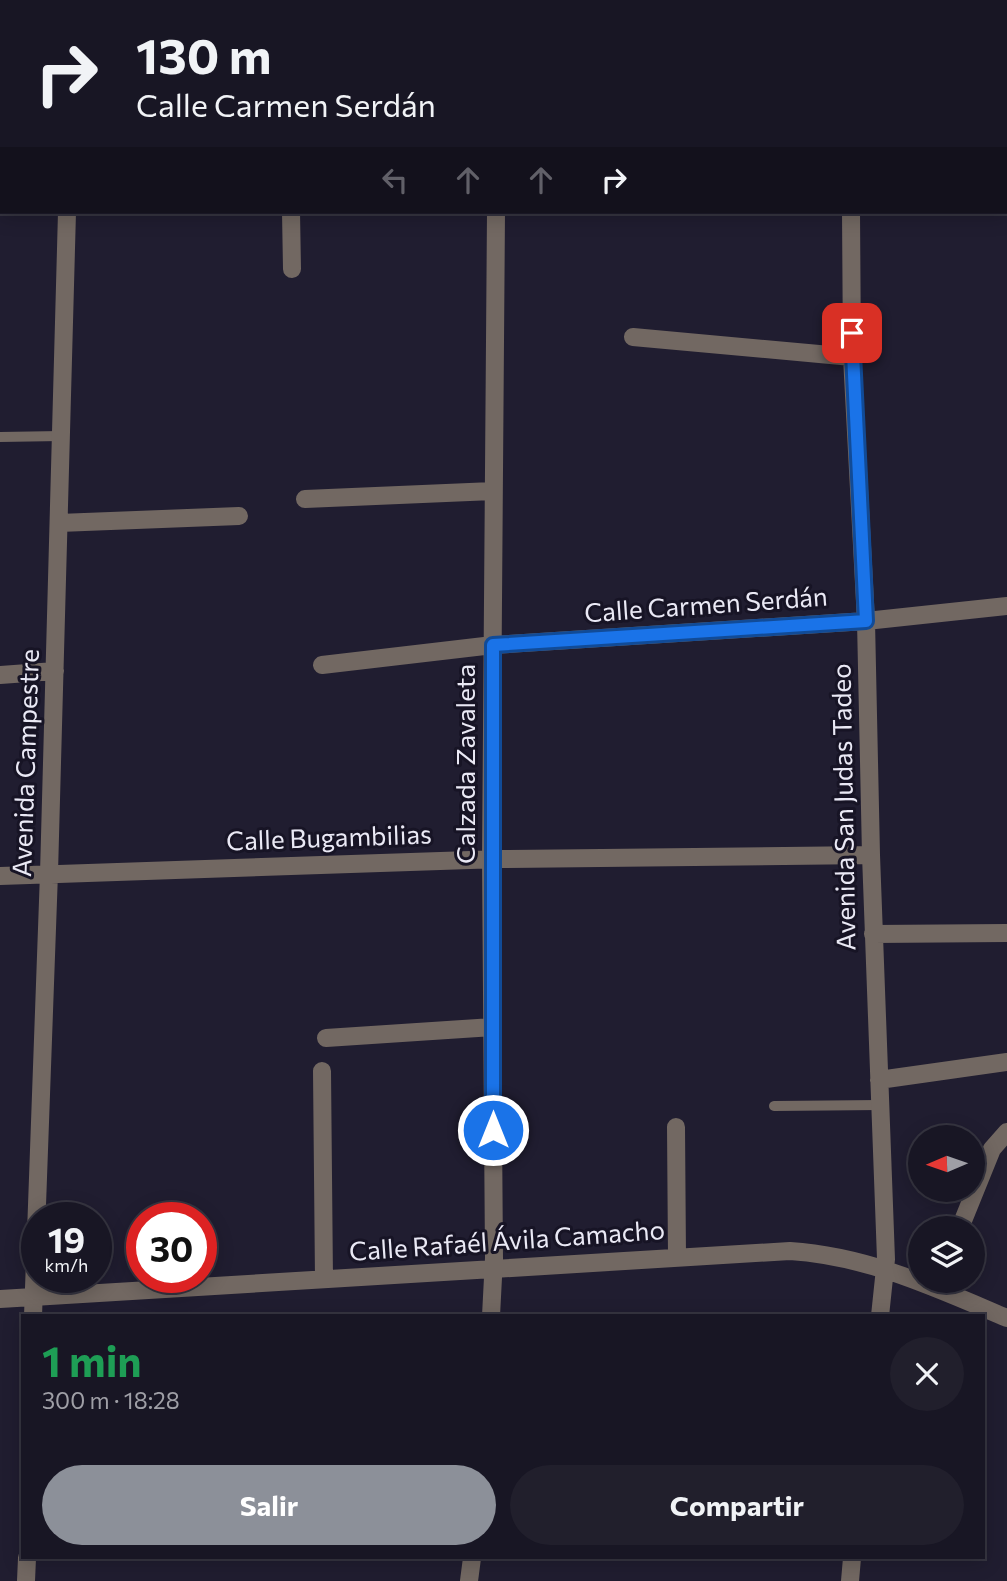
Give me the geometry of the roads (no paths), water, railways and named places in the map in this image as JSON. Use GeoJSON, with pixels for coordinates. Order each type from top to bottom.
{"type":"FeatureCollection","features":[{"type":"Feature","properties":{"kind":"street","name":"Avenida Campestre"},"geometry":{"type":"LineString","coordinates":[[33,1314],[50,873],[67,214]]}},
{"type":"Feature","properties":{"kind":"street"},"geometry":{"type":"LineString","coordinates":[[291,214],[292,269]]}},
{"type":"Feature","properties":{"kind":"street","name":"Calzada Zavaleta"},"geometry":{"type":"LineString","coordinates":[[491,1314],[494,1267],[491,860],[496,214]]}},
{"type":"Feature","properties":{"kind":"street","name":"Avenida San Judas Tadeo"},"geometry":{"type":"LineString","coordinates":[[851,214],[852,357],[866,621],[873,934],[886,1268],[880,1314]]}},
{"type":"Feature","properties":{"kind":"street"},"geometry":{"type":"LineString","coordinates":[[633,337],[852,357]]}},
{"type":"Feature","properties":{"kind":"street"},"geometry":{"type":"LineString","coordinates":[[305,499],[493,491]]}},
{"type":"Feature","properties":{"kind":"street"},"geometry":{"type":"LineString","coordinates":[[59,523],[239,516]]}},
{"type":"Feature","properties":{"kind":"street","name":"Calle Carmen Serdán"},"geometry":{"type":"LineString","coordinates":[[322,665],[493,645],[866,621],[1007,606]]}},
{"type":"Feature","properties":{"kind":"street"},"geometry":{"type":"LineString","coordinates":[[0,675],[55,671]]}},
{"type":"Feature","properties":{"kind":"street","name":"Calle Bugambilias"},"geometry":{"type":"LineString","coordinates":[[0,876],[491,860],[871,855]]}},
{"type":"Feature","properties":{"kind":"street"},"geometry":{"type":"LineString","coordinates":[[873,934],[1007,933]]}},
{"type":"Feature","properties":{"kind":"street"},"geometry":{"type":"LineString","coordinates":[[326,1038],[493,1027]]}},
{"type":"Feature","properties":{"kind":"street"},"geometry":{"type":"LineString","coordinates":[[879,1080],[1007,1062]]}},
{"type":"Feature","properties":{"kind":"street"},"geometry":{"type":"LineString","coordinates":[[322,1071],[324,1279]]}},
{"type":"Feature","properties":{"kind":"street"},"geometry":{"type":"LineString","coordinates":[[676,1127],[677,1256]]}},
{"type":"Feature","properties":{"kind":"street"},"geometry":{"type":"LineString","coordinates":[[965,1216],[992,1149],[1007,1132]]}},
{"type":"Feature","properties":{"kind":"street","name":"Calle Rafaél Ávila Camacho"},"geometry":{"type":"LineString","coordinates":[[0,1299],[790,1251],[821,1253],[908,1275]]}},
{"type":"Feature","properties":{"kind":"street","name":"Calle Rafaél Ávila Camacho"},"geometry":{"type":"LineString","coordinates":[[954,1293],[1007,1318]]}},
{"type":"Feature","properties":{"kind":"street"},"geometry":{"type":"LineString","coordinates":[[26,1581],[27,1559]]}},
{"type":"Feature","properties":{"kind":"street"},"geometry":{"type":"LineString","coordinates":[[469,1581],[472,1559]]}},
{"type":"Feature","properties":{"kind":"street"},"geometry":{"type":"LineString","coordinates":[[850,1581],[852,1559]]}},
{"type":"Feature","properties":{"kind":"lane"},"geometry":{"type":"LineString","coordinates":[[0,436],[61,436]]}},
{"type":"Feature","properties":{"kind":"lane"},"geometry":{"type":"LineString","coordinates":[[774,1106],[880,1105]]}}]}
